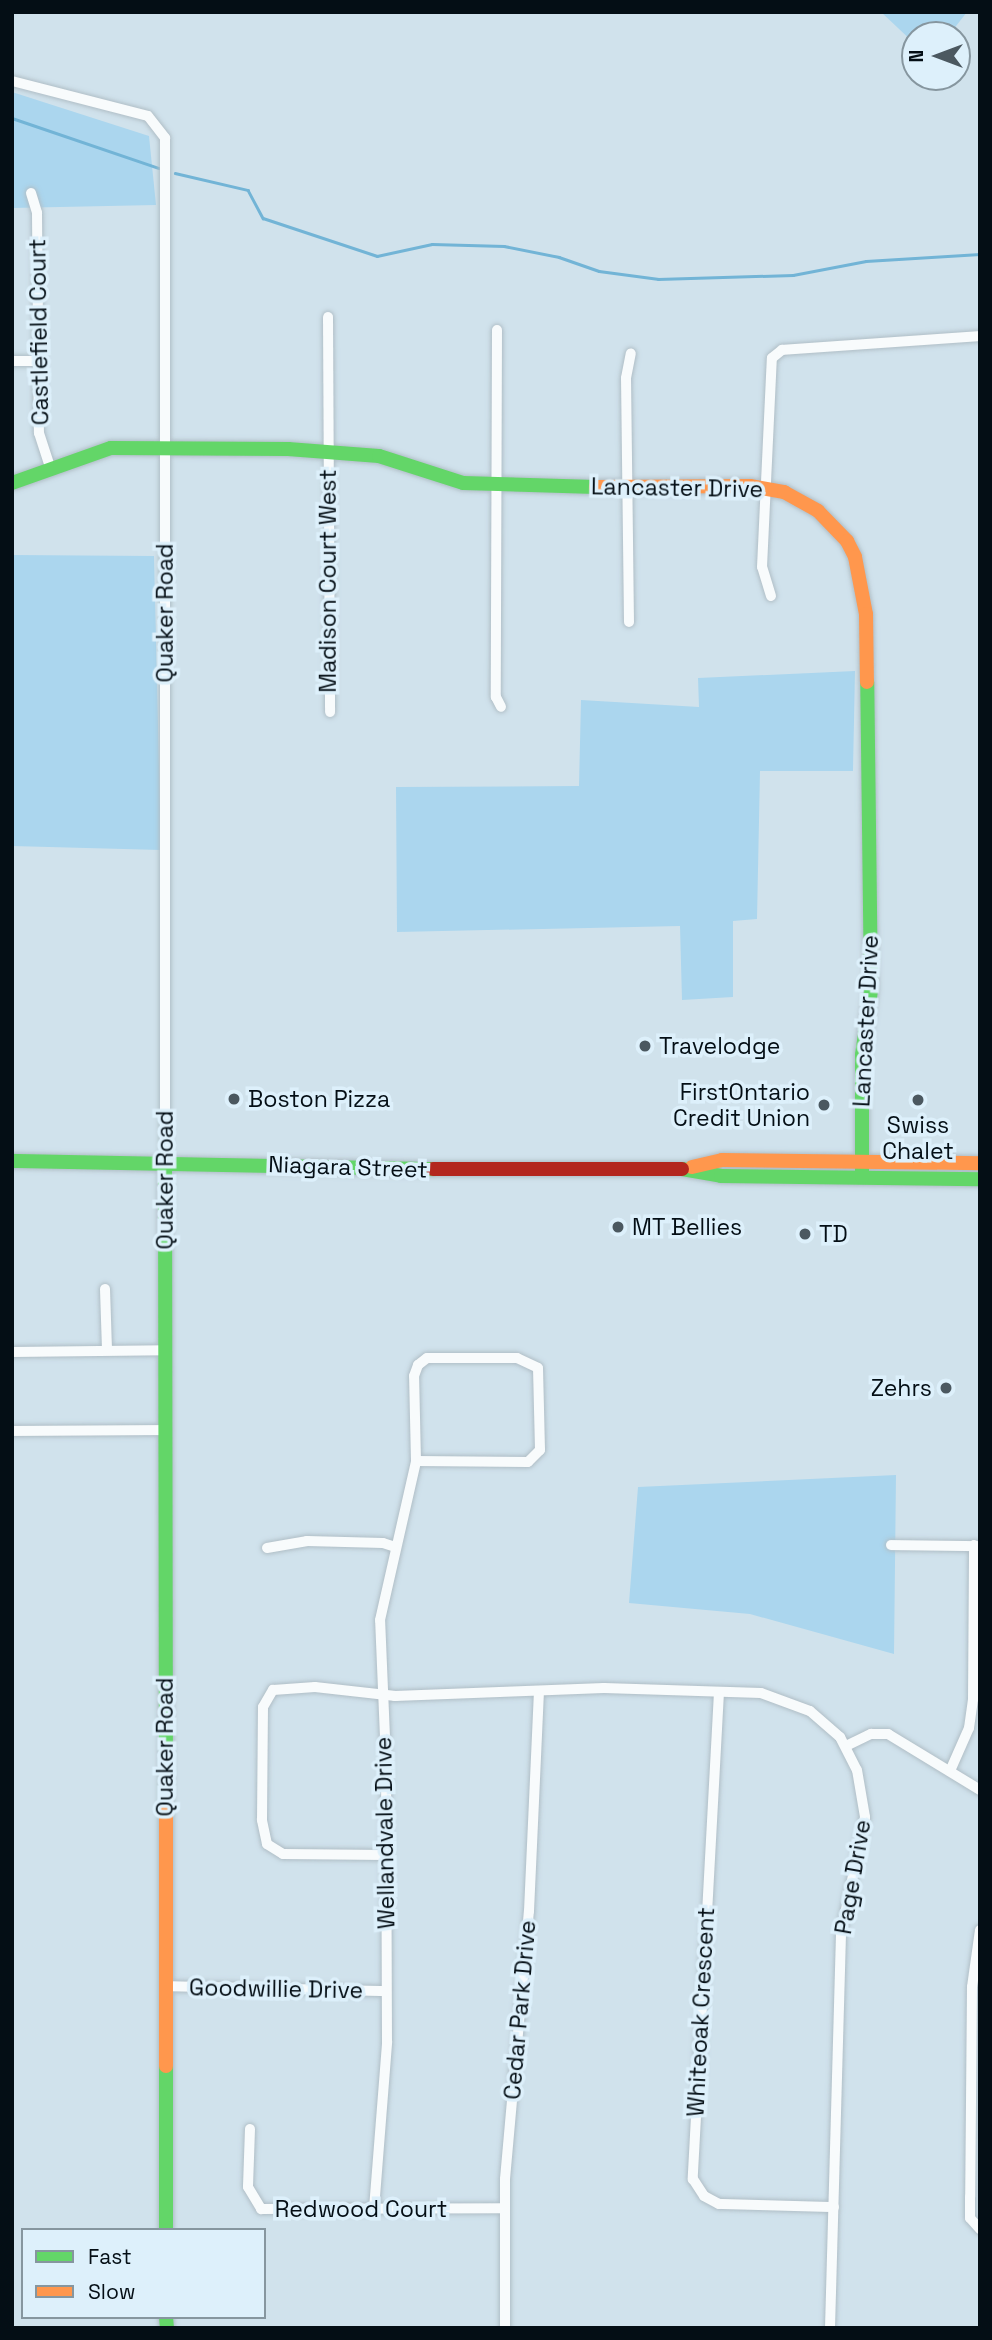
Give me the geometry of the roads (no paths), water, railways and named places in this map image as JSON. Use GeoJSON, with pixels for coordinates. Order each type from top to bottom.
{"type":"FeatureCollection","features":[{"type":"Feature","properties":{"kind":"street","name":"Quaker Road"},"geometry":{"type":"LineString","coordinates":[[12,81],[148,116],[163,131],[167,155],[164,448],[166,2228]]}},
{"type":"Feature","properties":{"kind":"street","name":"Castlefield Court"},"geometry":{"type":"LineString","coordinates":[[31,193],[37,214],[39,433],[51,470]]}},
{"type":"Feature","properties":{"kind":"street","name":"Madison Court West"},"geometry":{"type":"LineString","coordinates":[[328,317],[330,712]]}},
{"type":"Feature","properties":{"kind":"street"},"geometry":{"type":"LineString","coordinates":[[497,330],[496,697],[500,707]]}},
{"type":"Feature","properties":{"kind":"street"},"geometry":{"type":"LineString","coordinates":[[771,596],[762,567],[769,366],[782,350],[980,336]]}},
{"type":"Feature","properties":{"kind":"street"},"geometry":{"type":"LineString","coordinates":[[629,622],[626,378],[631,352]]}},
{"type":"Feature","properties":{"kind":"street"},"geometry":{"type":"LineString","coordinates":[[12,361],[38,362]]}},
{"type":"Feature","properties":{"kind":"street","name":"Lancaster Drive"},"geometry":{"type":"LineString","coordinates":[[12,483],[103,450],[164,448],[327,451],[379,456],[464,483],[497,487],[764,488],[806,503],[847,541],[855,557],[866,614],[871,990],[862,1055],[862,1177]]}},
{"type":"Feature","properties":{"kind":"street","name":"Niagara Street"},"geometry":{"type":"LineString","coordinates":[[684,1169],[722,1160],[980,1163]]}},
{"type":"Feature","properties":{"kind":"street","name":"Niagara Street"},"geometry":{"type":"LineString","coordinates":[[12,1161],[472,1171],[684,1169],[721,1176],[980,1179]]}},
{"type":"Feature","properties":{"kind":"street"},"geometry":{"type":"LineString","coordinates":[[105,1289],[107,1350]]}},
{"type":"Feature","properties":{"kind":"street"},"geometry":{"type":"LineString","coordinates":[[12,1352],[165,1350]]}},
{"type":"Feature","properties":{"kind":"street","name":"Wellandvale Drive"},"geometry":{"type":"LineString","coordinates":[[374,2209],[386,2068],[386,1855],[380,1620],[416,1461],[414,1376],[418,1364],[427,1358],[517,1358],[531,1361],[538,1368],[540,1450],[528,1462],[416,1461]]}},
{"type":"Feature","properties":{"kind":"street"},"geometry":{"type":"LineString","coordinates":[[12,1431],[166,1430]]}},
{"type":"Feature","properties":{"kind":"street"},"geometry":{"type":"LineString","coordinates":[[267,1548],[307,1541],[383,1542],[395,1548]]}},
{"type":"Feature","properties":{"kind":"street"},"geometry":{"type":"LineString","coordinates":[[891,1545],[977,1546],[973,1699],[969,1728],[950,1772]]}},
{"type":"Feature","properties":{"kind":"street","name":"Page Drive"},"geometry":{"type":"LineString","coordinates":[[386,1855],[283,1854],[267,1844],[262,1820],[262,1707],[270,1693],[298,1686],[381,1695],[604,1688],[761,1693],[792,1702],[824,1721],[846,1746],[861,1783],[865,1817],[841,1934],[830,2328]]}},
{"type":"Feature","properties":{"kind":"street","name":"Cedar Park Drive"},"geometry":{"type":"LineString","coordinates":[[505,2328],[504,2208],[529,1910],[539,1692]]}},
{"type":"Feature","properties":{"kind":"street","name":"Whiteoak Crescent"},"geometry":{"type":"LineString","coordinates":[[719,1692],[693,2179],[704,2196],[719,2204],[834,2207]]}},
{"type":"Feature","properties":{"kind":"street"},"geometry":{"type":"LineString","coordinates":[[846,1746],[871,1734],[888,1734],[980,1790]]}},
{"type":"Feature","properties":{"kind":"street"},"geometry":{"type":"LineString","coordinates":[[980,1930],[972,1987],[970,2212],[980,2229]]}},
{"type":"Feature","properties":{"kind":"street","name":"Goodwillie Drive"},"geometry":{"type":"LineString","coordinates":[[165,1986],[386,1991]]}},
{"type":"Feature","properties":{"kind":"street","name":"Redwood Court"},"geometry":{"type":"LineString","coordinates":[[250,2129],[248,2187],[257,2207],[275,2211],[504,2208]]}},
{"type":"Feature","properties":{"kind":"waterway"},"geometry":{"type":"LineString","coordinates":[[12,118],[159,168]]}},
{"type":"Feature","properties":{"kind":"waterway"},"geometry":{"type":"LineString","coordinates":[[175,173],[248,190],[263,218],[377,256],[432,244],[504,246],[559,257],[599,271],[658,279],[793,275],[866,261],[980,254]]}},
{"type":"Feature","properties":{"kind":"place","name":"Travelodge"},"geometry":{"type":"Point","coordinates":[645,1046]}},
{"type":"Feature","properties":{"kind":"place","name":"Boston Pizza"},"geometry":{"type":"Point","coordinates":[234,1099]}},
{"type":"Feature","properties":{"kind":"place","name":"Swiss Chalet"},"geometry":{"type":"Point","coordinates":[918,1100]}},
{"type":"Feature","properties":{"kind":"place","name":"FirstOntario Credit Union"},"geometry":{"type":"Point","coordinates":[824,1105]}},
{"type":"Feature","properties":{"kind":"place","name":"MT Bellies"},"geometry":{"type":"Point","coordinates":[618,1227]}},
{"type":"Feature","properties":{"kind":"place","name":"TD"},"geometry":{"type":"Point","coordinates":[805,1234]}},
{"type":"Feature","properties":{"kind":"place","name":"Zehrs"},"geometry":{"type":"Point","coordinates":[946,1388]}}]}
